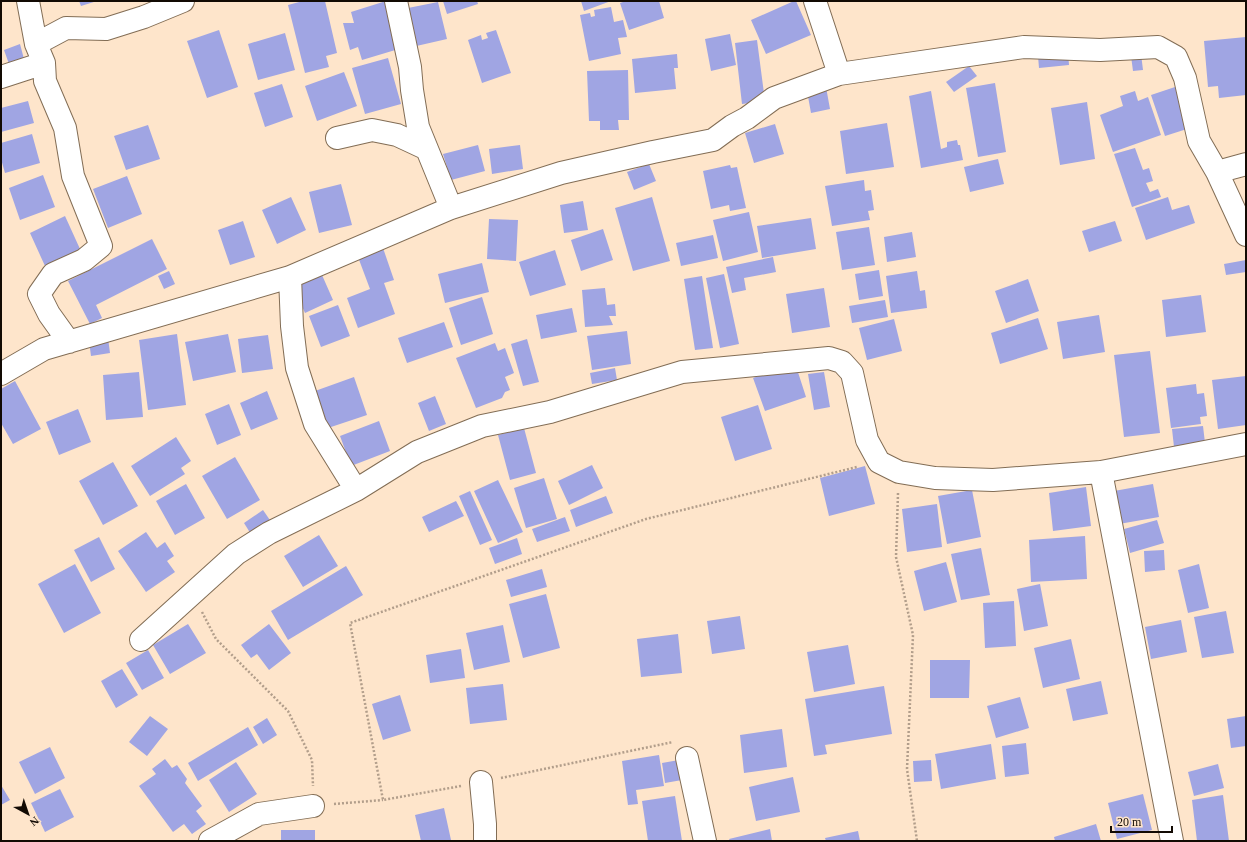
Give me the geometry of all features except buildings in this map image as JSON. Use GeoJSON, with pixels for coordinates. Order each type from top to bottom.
{"type":"FeatureCollection","features":[{"type":"Feature","properties":{"kind":"street"},"geometry":{"type":"LineString","coordinates":[[28,1],[45,81],[65,128],[73,176],[101,246],[84,260],[53,274],[39,294],[49,314],[69,342]]}},
{"type":"Feature","properties":{"kind":"street"},"geometry":{"type":"LineString","coordinates":[[1,77],[40,53],[66,28],[106,29],[144,17],[184,1]]}},
{"type":"Feature","properties":{"kind":"street"},"geometry":{"type":"LineString","coordinates":[[396,1],[410,67],[418,127],[451,208]]}},
{"type":"Feature","properties":{"kind":"street"},"geometry":{"type":"LineString","coordinates":[[815,1],[839,74]]}},
{"type":"Feature","properties":{"kind":"street"},"geometry":{"type":"LineString","coordinates":[[1,374],[44,349],[290,277],[451,208],[561,173],[713,140],[774,98],[839,74],[1024,47],[1100,50],[1158,48],[1176,57],[1185,78],[1199,141],[1217,172],[1246,235]]}},
{"type":"Feature","properties":{"kind":"street"},"geometry":{"type":"LineString","coordinates":[[337,138],[372,130],[397,135],[427,149]]}},
{"type":"Feature","properties":{"kind":"street"},"geometry":{"type":"LineString","coordinates":[[1217,172],[1246,164]]}},
{"type":"Feature","properties":{"kind":"street"},"geometry":{"type":"LineString","coordinates":[[290,277],[292,326],[297,368],[315,424],[356,490]]}},
{"type":"Feature","properties":{"kind":"street"},"geometry":{"type":"LineString","coordinates":[[141,640],[236,554],[262,537],[356,490],[417,452],[482,426],[550,412],[682,372],[829,358],[842,362],[852,373],[867,440],[879,462],[899,472],[934,478],[993,480],[1101,472],[1246,444]]}},
{"type":"Feature","properties":{"kind":"street"},"geometry":{"type":"LineString","coordinates":[[1101,472],[1172,841]]}},
{"type":"Feature","properties":{"kind":"street"},"geometry":{"type":"LineString","coordinates":[[688,758],[705,841]]}},
{"type":"Feature","properties":{"kind":"street"},"geometry":{"type":"LineString","coordinates":[[481,782],[485,841]]}},
{"type":"Feature","properties":{"kind":"street"},"geometry":{"type":"LineString","coordinates":[[210,841],[259,814],[313,806]]}},
{"type":"Feature","properties":{"kind":"path"},"geometry":{"type":"LineString","coordinates":[[383,800],[350,623],[646,520],[879,462]]}},
{"type":"Feature","properties":{"kind":"path"},"geometry":{"type":"LineString","coordinates":[[899,472],[896,557],[913,635],[907,769],[917,841]]}},
{"type":"Feature","properties":{"kind":"path"},"geometry":{"type":"LineString","coordinates":[[193,593],[216,640],[288,711],[312,760],[313,806],[383,800],[481,782],[684,739],[688,758]]}}]}
